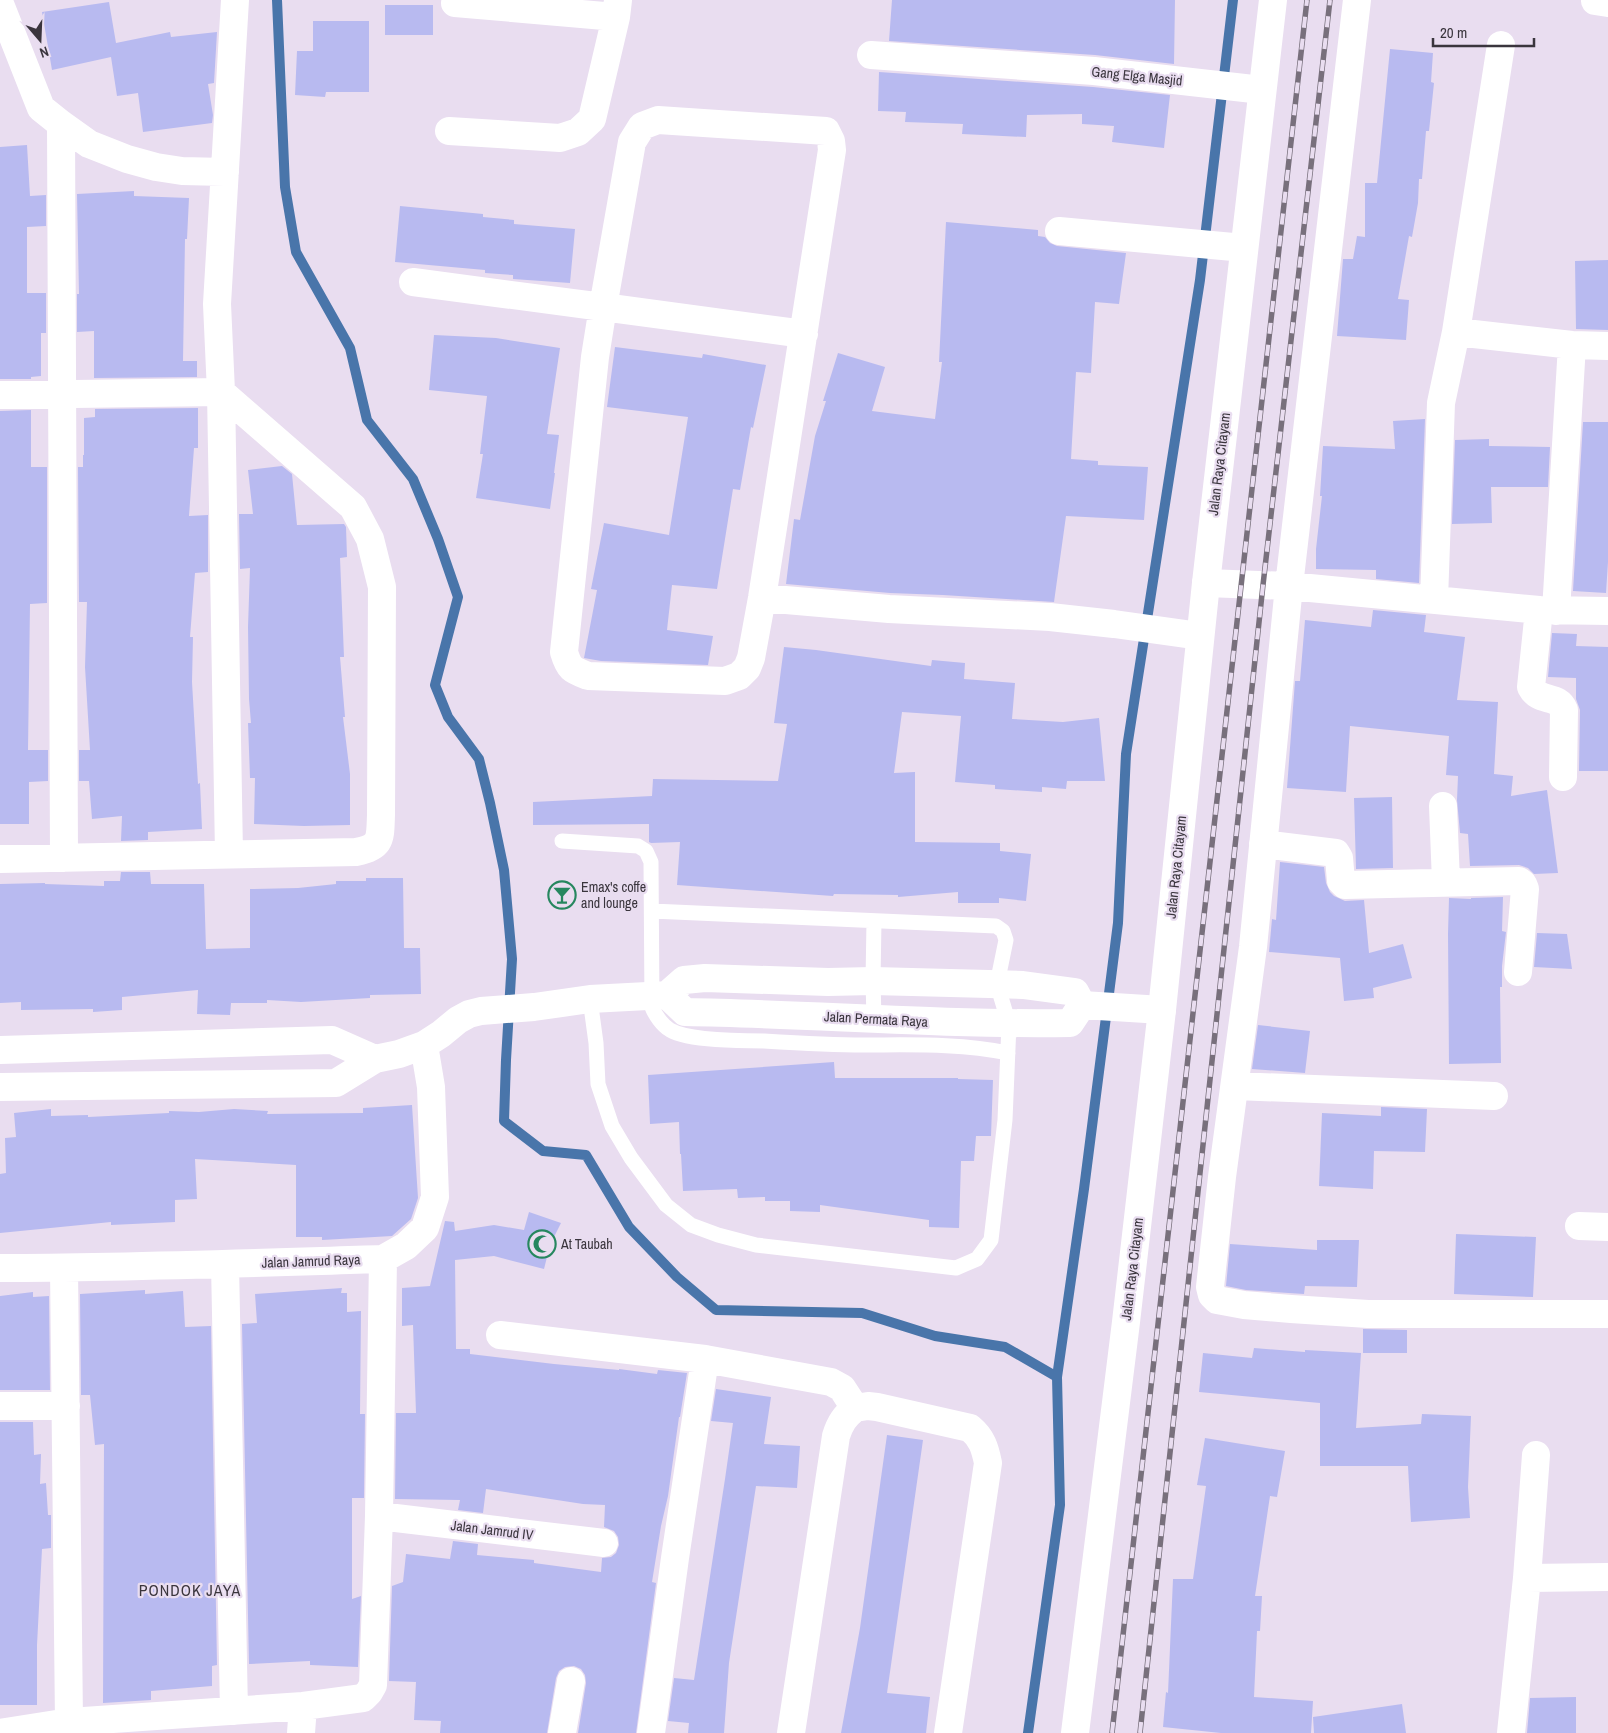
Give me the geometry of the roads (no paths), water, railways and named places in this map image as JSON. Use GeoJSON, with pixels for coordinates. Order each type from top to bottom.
{"type":"FeatureCollection","features":[{"type":"Feature","properties":{"kind":"street"},"geometry":{"type":"LineString","coordinates":[[229,854],[217,304],[235,0]]}},
{"type":"Feature","properties":{"kind":"street","name":"Jalan Raya Citayam"},"geometry":{"type":"LineString","coordinates":[[1075,1733],[1126,1322],[1150,1009],[1200,636],[1244,248],[1256,89],[1273,0]]}},
{"type":"Feature","properties":{"kind":"street"},"geometry":{"type":"LineString","coordinates":[[1357,0],[1289,586],[1254,947],[1210,1287],[1212,1295],[1217,1300],[1244,1305],[1368,1314],[1608,1314]]}},
{"type":"Feature","properties":{"kind":"street"},"geometry":{"type":"LineString","coordinates":[[449,131],[560,138],[578,132],[592,119],[617,8],[455,3]]}},
{"type":"Feature","properties":{"kind":"street"},"geometry":{"type":"LineString","coordinates":[[0,4],[41,108],[61,124],[89,144],[127,159],[156,167],[182,171],[225,172]]}},
{"type":"Feature","properties":{"kind":"street"},"geometry":{"type":"LineString","coordinates":[[1434,600],[1441,403],[1456,332],[1501,45]]}},
{"type":"Feature","properties":{"kind":"street","name":"Gang Elga Masjid"},"geometry":{"type":"LineString","coordinates":[[872,55],[1103,72],[1256,89]]}},
{"type":"Feature","properties":{"kind":"street"},"geometry":{"type":"LineString","coordinates":[[658,120],[826,130],[831,140],[832,150],[804,334],[762,598],[751,658],[747,668],[739,676],[725,681],[588,676],[574,671],[567,664],[564,652],[595,357],[632,142],[642,126],[658,120]]}},
{"type":"Feature","properties":{"kind":"street"},"geometry":{"type":"LineString","coordinates":[[61,124],[64,858]]}},
{"type":"Feature","properties":{"kind":"street"},"geometry":{"type":"LineString","coordinates":[[1059,231],[1244,248]]}},
{"type":"Feature","properties":{"kind":"street"},"geometry":{"type":"LineString","coordinates":[[413,282],[804,334]]}},
{"type":"Feature","properties":{"kind":"street"},"geometry":{"type":"LineString","coordinates":[[1456,332],[1572,345],[1608,346]]}},
{"type":"Feature","properties":{"kind":"street"},"geometry":{"type":"LineString","coordinates":[[1563,777],[1564,710],[1558,701],[1540,697],[1534,693],[1531,687],[1547,610],[1572,345]]}},
{"type":"Feature","properties":{"kind":"street"},"geometry":{"type":"LineString","coordinates":[[0,396],[220,392],[353,507],[370,539],[382,587],[380,839],[371,849],[356,852],[0,859]]}},
{"type":"Feature","properties":{"kind":"street"},"geometry":{"type":"LineString","coordinates":[[1206,583],[1289,586],[1547,610],[1608,611]]}},
{"type":"Feature","properties":{"kind":"street"},"geometry":{"type":"LineString","coordinates":[[762,598],[889,609],[1050,617],[1200,636]]}},
{"type":"Feature","properties":{"kind":"street"},"geometry":{"type":"LineString","coordinates":[[1443,806],[1446,882]]}},
{"type":"Feature","properties":{"kind":"street"},"geometry":{"type":"LineString","coordinates":[[1263,844],[1336,853],[1340,858],[1341,881],[1345,885],[1519,881],[1523,884],[1524,889],[1518,972]]}},
{"type":"Feature","properties":{"kind":"street"},"geometry":{"type":"LineString","coordinates":[[0,1087],[336,1083],[375,1060],[394,1056],[424,1044],[441,1034],[458,1020],[481,1011],[534,1007],[590,999],[659,996],[684,980],[691,979],[1023,985],[1075,992],[1089,1005],[1150,1009]]}},
{"type":"Feature","properties":{"kind":"street","name":"Jalan Permata Raya"},"geometry":{"type":"LineString","coordinates":[[659,996],[685,1012],[768,1013],[1009,1024],[1070,1023],[1089,1005]]}},
{"type":"Feature","properties":{"kind":"street"},"geometry":{"type":"LineString","coordinates":[[0,1050],[332,1040],[375,1060]]}},
{"type":"Feature","properties":{"kind":"street","name":"Jalan Jamrud Raya"},"geometry":{"type":"LineString","coordinates":[[0,1268],[64,1268],[383,1259],[406,1246],[425,1228],[435,1197],[431,1087],[424,1044]]}},
{"type":"Feature","properties":{"kind":"street"},"geometry":{"type":"LineString","coordinates":[[1235,1086],[1494,1096]]}},
{"type":"Feature","properties":{"kind":"street"},"geometry":{"type":"LineString","coordinates":[[1579,1226],[1608,1226]]}},
{"type":"Feature","properties":{"kind":"street"},"geometry":{"type":"LineString","coordinates":[[0,1733],[69,1722],[304,1706],[363,1698],[369,1692],[373,1685],[379,1516],[383,1259]]}},
{"type":"Feature","properties":{"kind":"street"},"geometry":{"type":"LineString","coordinates":[[225,1264],[234,1711]]}},
{"type":"Feature","properties":{"kind":"street"},"geometry":{"type":"LineString","coordinates":[[64,1268],[69,1722]]}},
{"type":"Feature","properties":{"kind":"street"},"geometry":{"type":"LineString","coordinates":[[500,1335],[705,1359],[831,1382],[842,1388],[856,1408]]}},
{"type":"Feature","properties":{"kind":"street"},"geometry":{"type":"LineString","coordinates":[[651,1733],[705,1359]]}},
{"type":"Feature","properties":{"kind":"street"},"geometry":{"type":"LineString","coordinates":[[0,1406],[66,1406]]}},
{"type":"Feature","properties":{"kind":"street"},"geometry":{"type":"LineString","coordinates":[[792,1733],[836,1436],[840,1424],[847,1414],[856,1408],[868,1406],[970,1428],[979,1436],[988,1463],[948,1733]]}},
{"type":"Feature","properties":{"kind":"street"},"geometry":{"type":"LineString","coordinates":[[1511,1733],[1527,1578],[1536,1455]]}},
{"type":"Feature","properties":{"kind":"street","name":"Jalan Jamrud IV"},"geometry":{"type":"LineString","coordinates":[[379,1516],[604,1543]]}},
{"type":"Feature","properties":{"kind":"street"},"geometry":{"type":"LineString","coordinates":[[1527,1578],[1608,1577]]}},
{"type":"Feature","properties":{"kind":"street"},"geometry":{"type":"LineString","coordinates":[[562,1733],[571,1681]]}},
{"type":"Feature","properties":{"kind":"street"},"geometry":{"type":"LineString","coordinates":[[301,1733],[304,1706]]}},
{"type":"Feature","properties":{"kind":"lane"},"geometry":{"type":"LineString","coordinates":[[562,841],[638,846],[646,851],[651,862],[652,910],[659,996],[654,1015],[670,1030],[698,1037],[730,1041],[935,1045],[989,1049],[1008,1053]]}},
{"type":"Feature","properties":{"kind":"lane"},"geometry":{"type":"LineString","coordinates":[[590,999],[596,1043],[598,1084],[612,1126],[631,1158],[666,1205],[690,1225],[756,1245],[956,1268],[977,1259],[991,1240],[1005,1120],[1008,1053],[1009,1024],[997,984],[1006,940],[1003,931],[996,926],[652,910]]}},
{"type":"Feature","properties":{"kind":"lane"},"geometry":{"type":"LineString","coordinates":[[874,921],[874,1019]]}},
{"type":"Feature","properties":{"kind":"waterway"},"geometry":{"type":"LineString","coordinates":[[277,0],[285,187],[296,252],[350,348],[367,420],[413,479],[438,539],[458,597],[435,685],[448,717],[479,759],[504,870],[512,959],[504,1121],[543,1151],[586,1155],[629,1227],[677,1277],[716,1310],[862,1313],[935,1336],[1005,1347],[1057,1377]]}},
{"type":"Feature","properties":{"kind":"waterway"},"geometry":{"type":"LineString","coordinates":[[1028,1733],[1060,1505],[1057,1377],[1084,1189],[1118,923],[1126,754],[1200,280],[1233,0]]}},
{"type":"Feature","properties":{"kind":"railway"},"geometry":{"type":"LineString","coordinates":[[1112,1733],[1307,0]]}},
{"type":"Feature","properties":{"kind":"railway"},"geometry":{"type":"LineString","coordinates":[[1140,1733],[1263,585],[1330,0]]}},
{"type":"Feature","properties":{"kind":"place","name":"Emax's coffe and lounge"},"geometry":{"type":"Point","coordinates":[562,895]}},
{"type":"Feature","properties":{"kind":"place","name":"At Taubah"},"geometry":{"type":"Point","coordinates":[542,1244]}},
{"type":"Feature","properties":{"kind":"district","name":"PONDOK JAYA"},"geometry":{"type":"Point","coordinates":[190,1590]}}]}
